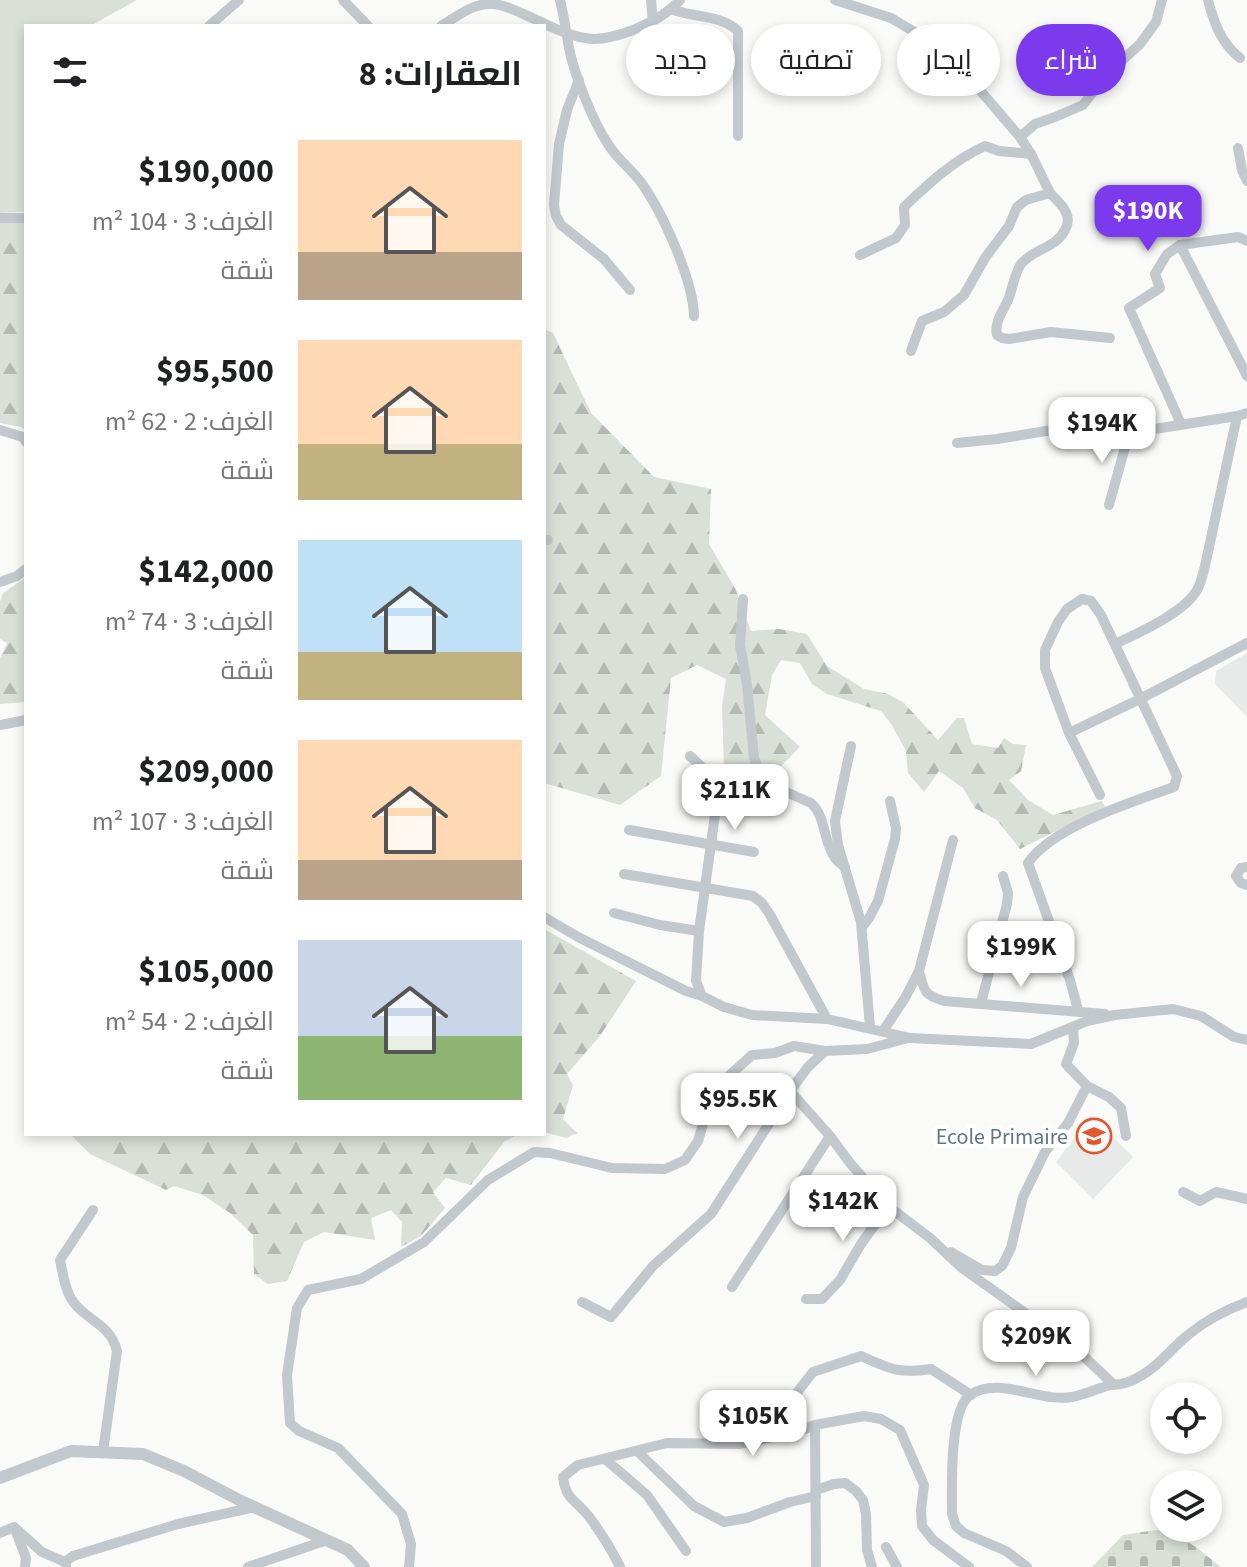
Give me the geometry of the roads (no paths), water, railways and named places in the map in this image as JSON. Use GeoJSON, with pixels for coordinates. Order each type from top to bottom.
{"type":"FeatureCollection","features":[{"type":"Feature","properties":{"kind":"street"},"geometry":{"type":"LineString","coordinates":[[211,24],[239,0]]}},
{"type":"Feature","properties":{"kind":"street"},"geometry":{"type":"LineString","coordinates":[[343,0],[366,24]]}},
{"type":"Feature","properties":{"kind":"street"},"geometry":{"type":"LineString","coordinates":[[560,0],[569,50],[586,99],[609,147],[642,185],[659,213],[690,287],[694,316]]}},
{"type":"Feature","properties":{"kind":"street"},"geometry":{"type":"LineString","coordinates":[[651,0],[653,22]]}},
{"type":"Feature","properties":{"kind":"street"},"geometry":{"type":"LineString","coordinates":[[452,23],[465,11],[493,3],[567,33],[586,39],[602,38],[653,22],[666,15],[680,0]]}},
{"type":"Feature","properties":{"kind":"street"},"geometry":{"type":"LineString","coordinates":[[835,0],[891,18],[923,37],[972,81],[1020,137],[1050,193],[1069,218],[1062,236],[1021,265],[999,318],[997,335],[1009,339],[1051,332],[1110,338]]}},
{"type":"Feature","properties":{"kind":"street"},"geometry":{"type":"LineString","coordinates":[[1020,137],[1035,124],[1083,105],[1105,76],[1140,44],[1156,22],[1162,0]]}},
{"type":"Feature","properties":{"kind":"street"},"geometry":{"type":"LineString","coordinates":[[1208,0],[1221,37],[1240,58]]}},
{"type":"Feature","properties":{"kind":"street"},"geometry":{"type":"LineString","coordinates":[[671,9],[687,15],[706,16],[727,23],[738,31],[738,136]]}},
{"type":"Feature","properties":{"kind":"street"},"geometry":{"type":"LineString","coordinates":[[579,80],[567,110],[559,144],[554,205],[556,216],[561,225],[604,259],[630,290]]}},
{"type":"Feature","properties":{"kind":"street"},"geometry":{"type":"LineString","coordinates":[[860,255],[896,238],[905,225],[904,207],[965,155],[985,146],[999,151],[1031,154]]}},
{"type":"Feature","properties":{"kind":"street"},"geometry":{"type":"LineString","coordinates":[[1238,148],[1247,181]]}},
{"type":"Feature","properties":{"kind":"street"},"geometry":{"type":"LineString","coordinates":[[911,351],[922,321],[944,312],[964,295],[985,258],[1009,226],[1017,207],[1026,200],[1050,193]]}},
{"type":"Feature","properties":{"kind":"street"},"geometry":{"type":"LineString","coordinates":[[0,218],[24,218]]}},
{"type":"Feature","properties":{"kind":"street"},"geometry":{"type":"LineString","coordinates":[[1181,424],[1129,308],[1160,288],[1155,274],[1167,254],[1180,245],[1238,237],[1247,241]]}},
{"type":"Feature","properties":{"kind":"street"},"geometry":{"type":"LineString","coordinates":[[1180,245],[1247,376]]}},
{"type":"Feature","properties":{"kind":"street"},"geometry":{"type":"LineString","coordinates":[[957,443],[1071,427],[1129,433],[1242,414],[1198,588],[1191,598],[1160,622],[1115,644]]}},
{"type":"Feature","properties":{"kind":"street"},"geometry":{"type":"LineString","coordinates":[[0,430],[24,439]]}},
{"type":"Feature","properties":{"kind":"street"},"geometry":{"type":"LineString","coordinates":[[1109,505],[1129,433]]}},
{"type":"Feature","properties":{"kind":"street"},"geometry":{"type":"LineString","coordinates":[[0,582],[24,571]]}},
{"type":"Feature","properties":{"kind":"street"},"geometry":{"type":"LineString","coordinates":[[743,599],[740,645],[754,758],[761,777],[768,784],[816,808],[834,857],[845,867]]}},
{"type":"Feature","properties":{"kind":"street"},"geometry":{"type":"LineString","coordinates":[[1078,1010],[1028,863],[1053,841],[1093,817],[1174,787],[1177,776],[1101,615],[1091,601],[1082,599],[1067,609],[1058,622],[1045,650],[1045,668],[1069,733],[1100,795]]}},
{"type":"Feature","properties":{"kind":"street"},"geometry":{"type":"LineString","coordinates":[[1069,733],[1247,643]]}},
{"type":"Feature","properties":{"kind":"street"},"geometry":{"type":"LineString","coordinates":[[0,725],[24,720]]}},
{"type":"Feature","properties":{"kind":"street"},"geometry":{"type":"LineString","coordinates":[[851,746],[835,821],[838,845],[862,927],[870,1027]]}},
{"type":"Feature","properties":{"kind":"street"},"geometry":{"type":"LineString","coordinates":[[690,756],[707,772],[718,793],[699,931],[696,981],[702,996]]}},
{"type":"Feature","properties":{"kind":"street"},"geometry":{"type":"LineString","coordinates":[[862,927],[878,901],[895,839],[896,828],[890,801]]}},
{"type":"Feature","properties":{"kind":"street"},"geometry":{"type":"LineString","coordinates":[[629,830],[754,852]]}},
{"type":"Feature","properties":{"kind":"street"},"geometry":{"type":"LineString","coordinates":[[883,1031],[919,971],[953,840]]}},
{"type":"Feature","properties":{"kind":"street"},"geometry":{"type":"LineString","coordinates":[[1247,867],[1241,868],[1236,876],[1247,885]]}},
{"type":"Feature","properties":{"kind":"street"},"geometry":{"type":"LineString","coordinates":[[624,874],[753,896],[769,913],[827,1019]]}},
{"type":"Feature","properties":{"kind":"street"},"geometry":{"type":"LineString","coordinates":[[981,1003],[1007,904],[1008,893],[1003,876]]}},
{"type":"Feature","properties":{"kind":"street"},"geometry":{"type":"LineString","coordinates":[[614,913],[699,931]]}},
{"type":"Feature","properties":{"kind":"street"},"geometry":{"type":"LineString","coordinates":[[546,918],[686,991],[752,1015],[827,1019],[910,1038],[1031,1044],[1087,1021],[1173,1009],[1201,1016],[1234,1037],[1247,1040]]}},
{"type":"Feature","properties":{"kind":"street"},"geometry":{"type":"LineString","coordinates":[[919,971],[926,993],[944,1001],[1115,1015]]}},
{"type":"Feature","properties":{"kind":"street"},"geometry":{"type":"LineString","coordinates":[[1073,1027],[1074,1043],[1066,1064],[1087,1086],[1109,1097],[1121,1108],[1126,1136]]}},
{"type":"Feature","properties":{"kind":"street"},"geometry":{"type":"LineString","coordinates":[[409,1567],[411,1544],[402,1514],[338,1448],[299,1431],[290,1423],[287,1375],[297,1308],[308,1290],[361,1279],[424,1242],[488,1180],[534,1152],[612,1168],[665,1169],[685,1160],[698,1141],[711,1097],[721,1083],[752,1055],[775,1053],[794,1046],[825,1051],[867,1049],[910,1038]]}},
{"type":"Feature","properties":{"kind":"street"},"geometry":{"type":"LineString","coordinates":[[582,1302],[611,1317],[653,1266],[711,1214],[790,1091],[825,1051]]}},
{"type":"Feature","properties":{"kind":"street"},"geometry":{"type":"LineString","coordinates":[[936,1243],[982,1270],[995,1271],[1002,1266],[1011,1248],[1023,1197],[1045,1152],[1068,1123],[1087,1086]]}},
{"type":"Feature","properties":{"kind":"street"},"geometry":{"type":"LineString","coordinates":[[790,1091],[888,1206],[936,1243],[962,1268],[1076,1349],[1113,1384]]}},
{"type":"Feature","properties":{"kind":"street"},"geometry":{"type":"LineString","coordinates":[[732,1287],[830,1136]]}},
{"type":"Feature","properties":{"kind":"street"},"geometry":{"type":"LineString","coordinates":[[1183,1192],[1200,1201],[1216,1192],[1247,1199]]}},
{"type":"Feature","properties":{"kind":"street"},"geometry":{"type":"LineString","coordinates":[[806,1299],[822,1299],[840,1280],[888,1206]]}},
{"type":"Feature","properties":{"kind":"street"},"geometry":{"type":"LineString","coordinates":[[93,1210],[60,1260],[65,1285],[75,1304],[114,1339],[117,1351],[103,1452]]}},
{"type":"Feature","properties":{"kind":"street"},"geometry":{"type":"LineString","coordinates":[[1027,1567],[1006,1551],[964,1533],[956,1526],[952,1514],[955,1429],[960,1409],[971,1395],[1006,1388],[1044,1397],[1071,1397],[1125,1383],[1148,1371],[1213,1317],[1247,1302]]}},
{"type":"Feature","properties":{"kind":"street"},"geometry":{"type":"LineString","coordinates":[[797,1432],[794,1406],[798,1391],[813,1372],[861,1356],[894,1371],[931,1369],[971,1395]]}},
{"type":"Feature","properties":{"kind":"street"},"geometry":{"type":"LineString","coordinates":[[620,1567],[588,1515],[565,1492],[563,1477],[578,1465],[667,1443],[739,1444],[864,1416],[881,1419],[900,1430],[924,1485],[922,1526],[957,1562],[969,1567]]}},
{"type":"Feature","properties":{"kind":"street"},"geometry":{"type":"LineString","coordinates":[[815,1425],[816,1567]]}},
{"type":"Feature","properties":{"kind":"street"},"geometry":{"type":"LineString","coordinates":[[0,1478],[71,1451],[143,1454],[348,1550],[364,1567]]}},
{"type":"Feature","properties":{"kind":"street"},"geometry":{"type":"LineString","coordinates":[[637,1451],[694,1506],[724,1522],[747,1518],[834,1484],[845,1483],[863,1500],[867,1550],[872,1567]]}},
{"type":"Feature","properties":{"kind":"street"},"geometry":{"type":"LineString","coordinates":[[605,1459],[647,1495],[686,1551]]}},
{"type":"Feature","properties":{"kind":"street"},"geometry":{"type":"LineString","coordinates":[[14,1527],[42,1552],[66,1564],[73,1556],[178,1524],[255,1507]]}},
{"type":"Feature","properties":{"kind":"street"},"geometry":{"type":"LineString","coordinates":[[0,1533],[14,1527]]}},
{"type":"Feature","properties":{"kind":"street"},"geometry":{"type":"LineString","coordinates":[[14,1527],[26,1558],[25,1567]]}},
{"type":"Feature","properties":{"kind":"street"},"geometry":{"type":"LineString","coordinates":[[248,1567],[327,1540]]}},
{"type":"Feature","properties":{"kind":"street"},"geometry":{"type":"LineString","coordinates":[[886,1547],[897,1567]]}},
{"type":"Feature","properties":{"kind":"place","name":"Ecole Primaire"},"geometry":{"type":"Point","coordinates":[1094,1136]}}]}
